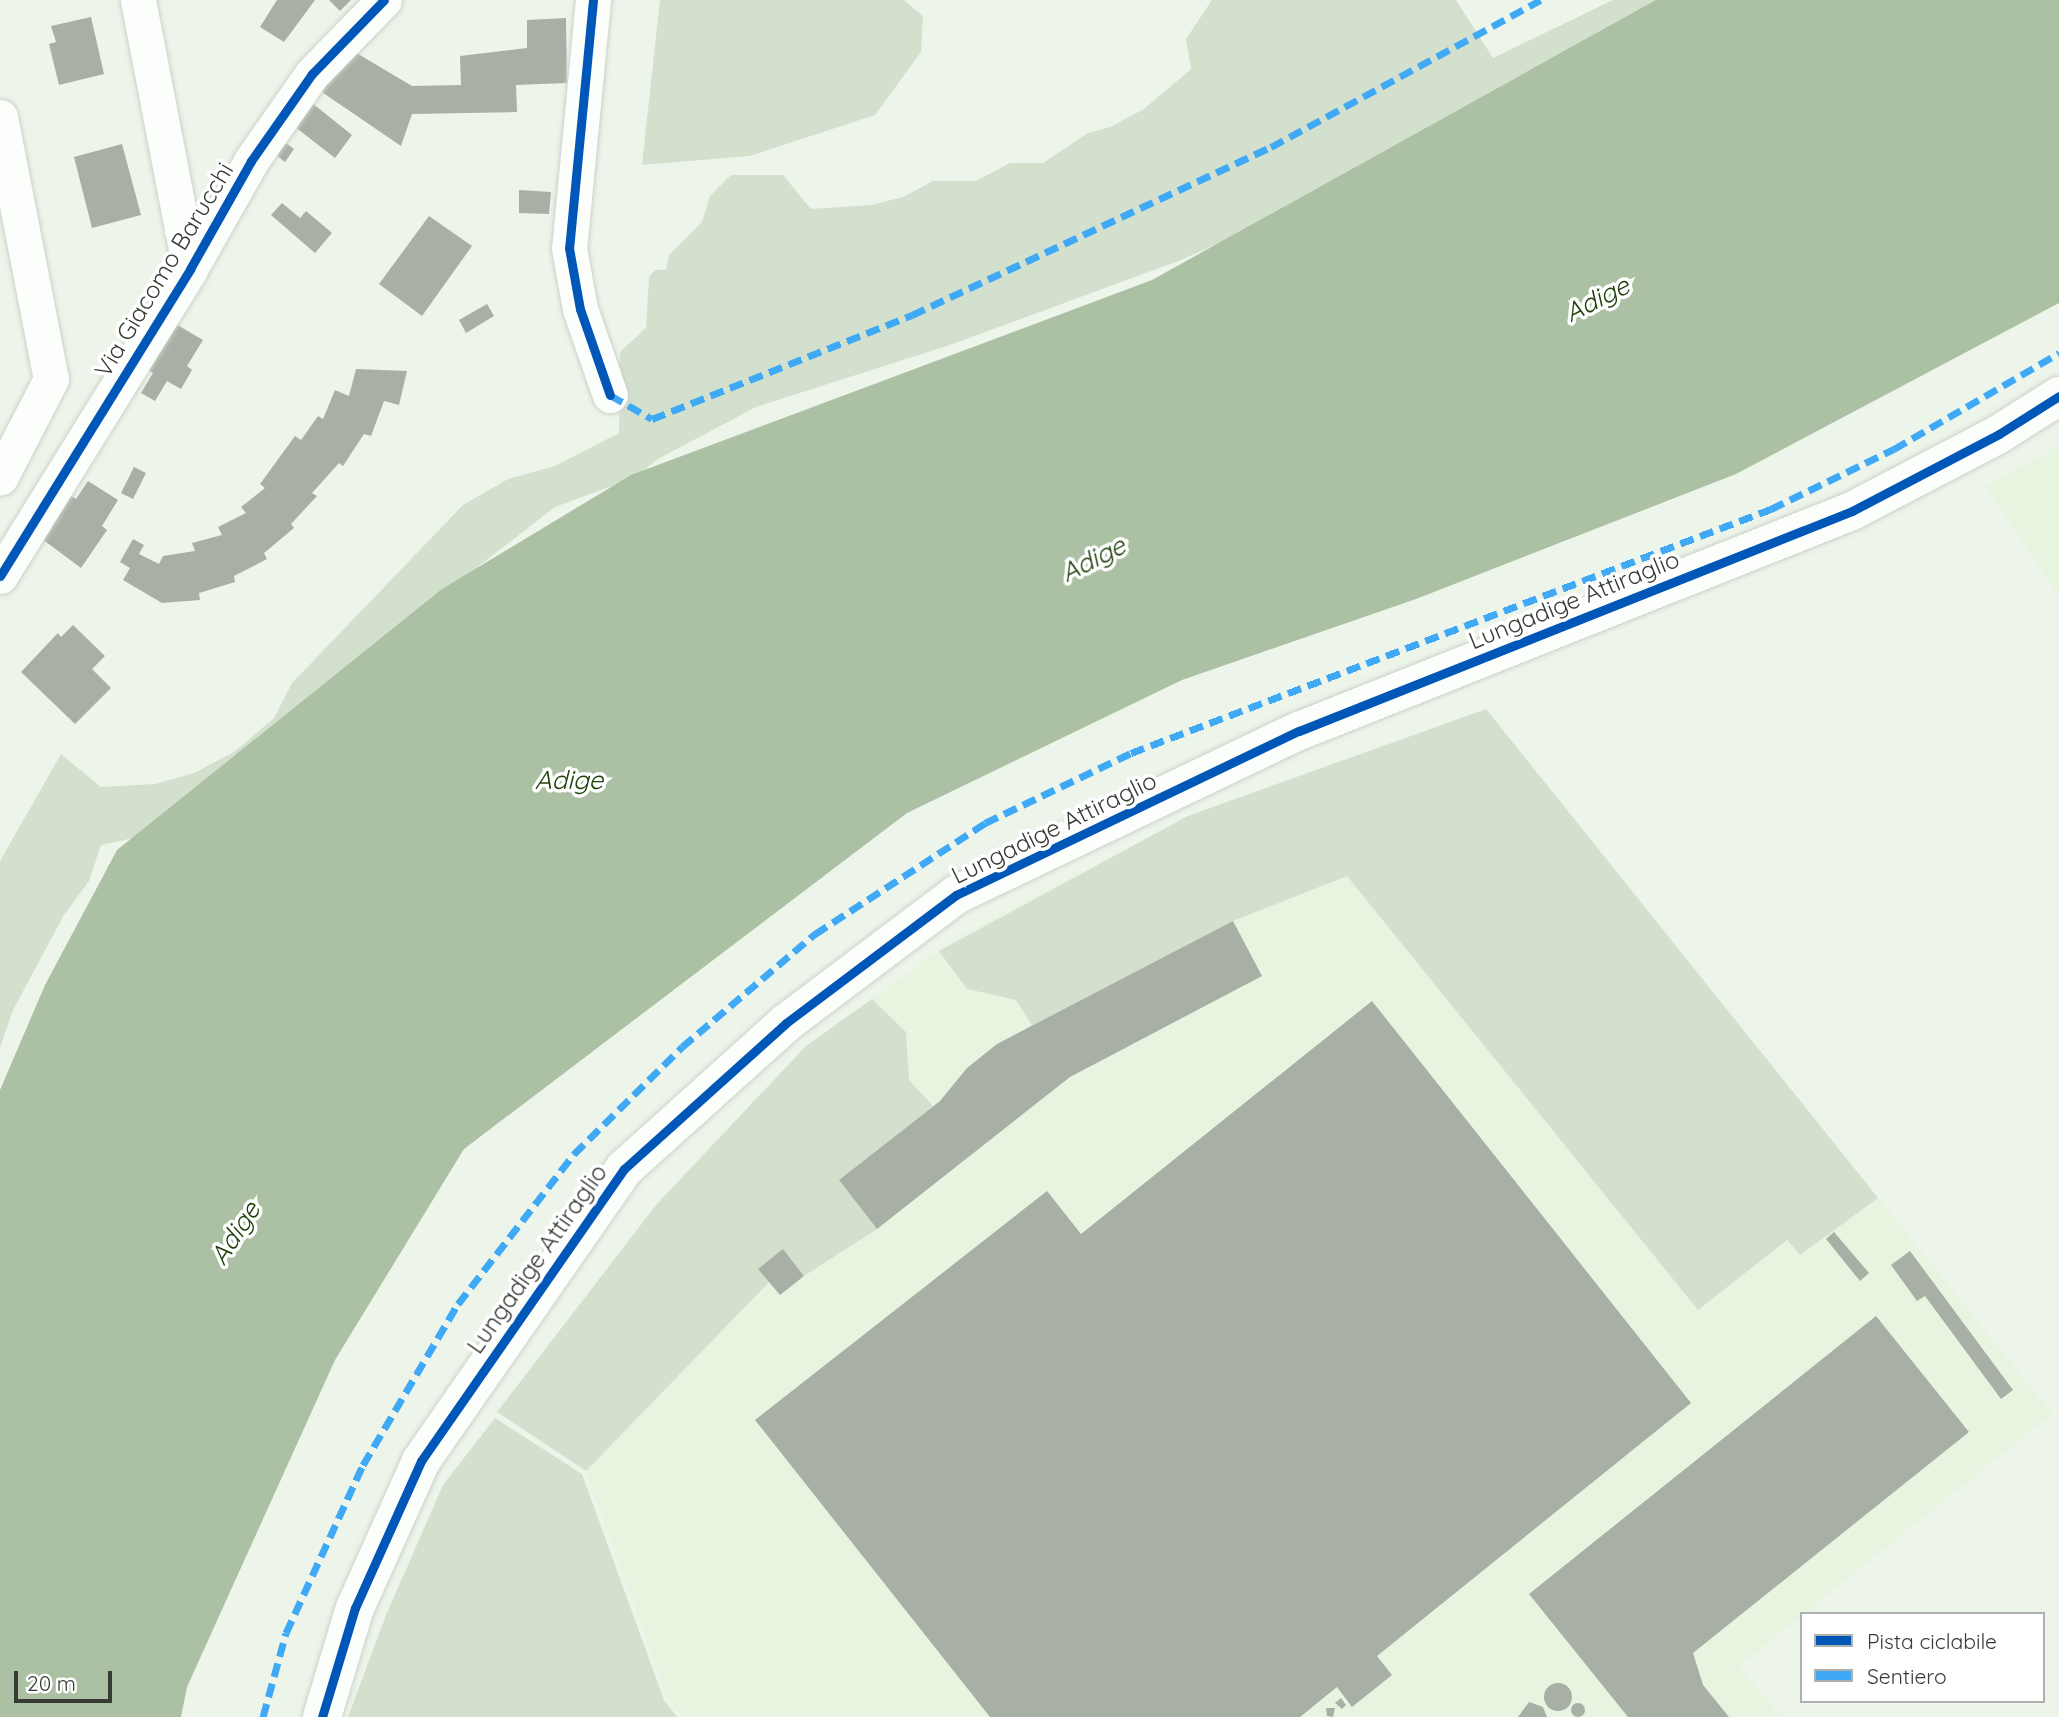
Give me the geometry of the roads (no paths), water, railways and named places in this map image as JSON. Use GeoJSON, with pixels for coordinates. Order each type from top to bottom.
{"type":"FeatureCollection","features":[{"type":"Feature","properties":{"kind":"street","name":"Via Giacomo Barucchi"},"geometry":{"type":"LineString","coordinates":[[138,0],[190,269]]}},
{"type":"Feature","properties":{"kind":"street","name":"Via Giacomo Barucchi"},"geometry":{"type":"LineString","coordinates":[[0,576],[190,269],[251,161],[312,74],[383,0]]}},
{"type":"Feature","properties":{"kind":"street"},"geometry":{"type":"LineString","coordinates":[[593,0],[569,248],[580,309],[610,395]]}},
{"type":"Feature","properties":{"kind":"street"},"geometry":{"type":"LineString","coordinates":[[0,117],[51,379],[0,478]]}},
{"type":"Feature","properties":{"kind":"street","name":"Lungadige Attiraglio"},"geometry":{"type":"LineString","coordinates":[[322,1717],[355,1608],[421,1461],[624,1169],[796,1015],[956,895],[1299,731],[1852,510],[1999,434],[2059,396]]}},
{"type":"Feature","properties":{"kind":"water","name":"Adige"},"geometry":{"type":"Polygon","coordinates":[[[1656,0],[2059,0],[2059,303],[1736,474],[1416,599],[1182,680],[907,813],[464,1149],[335,1360],[187,1687],[181,1717],[0,1717],[0,1090],[45,985],[117,850],[442,589],[631,475],[1152,280],[1656,0]]]}}]}
